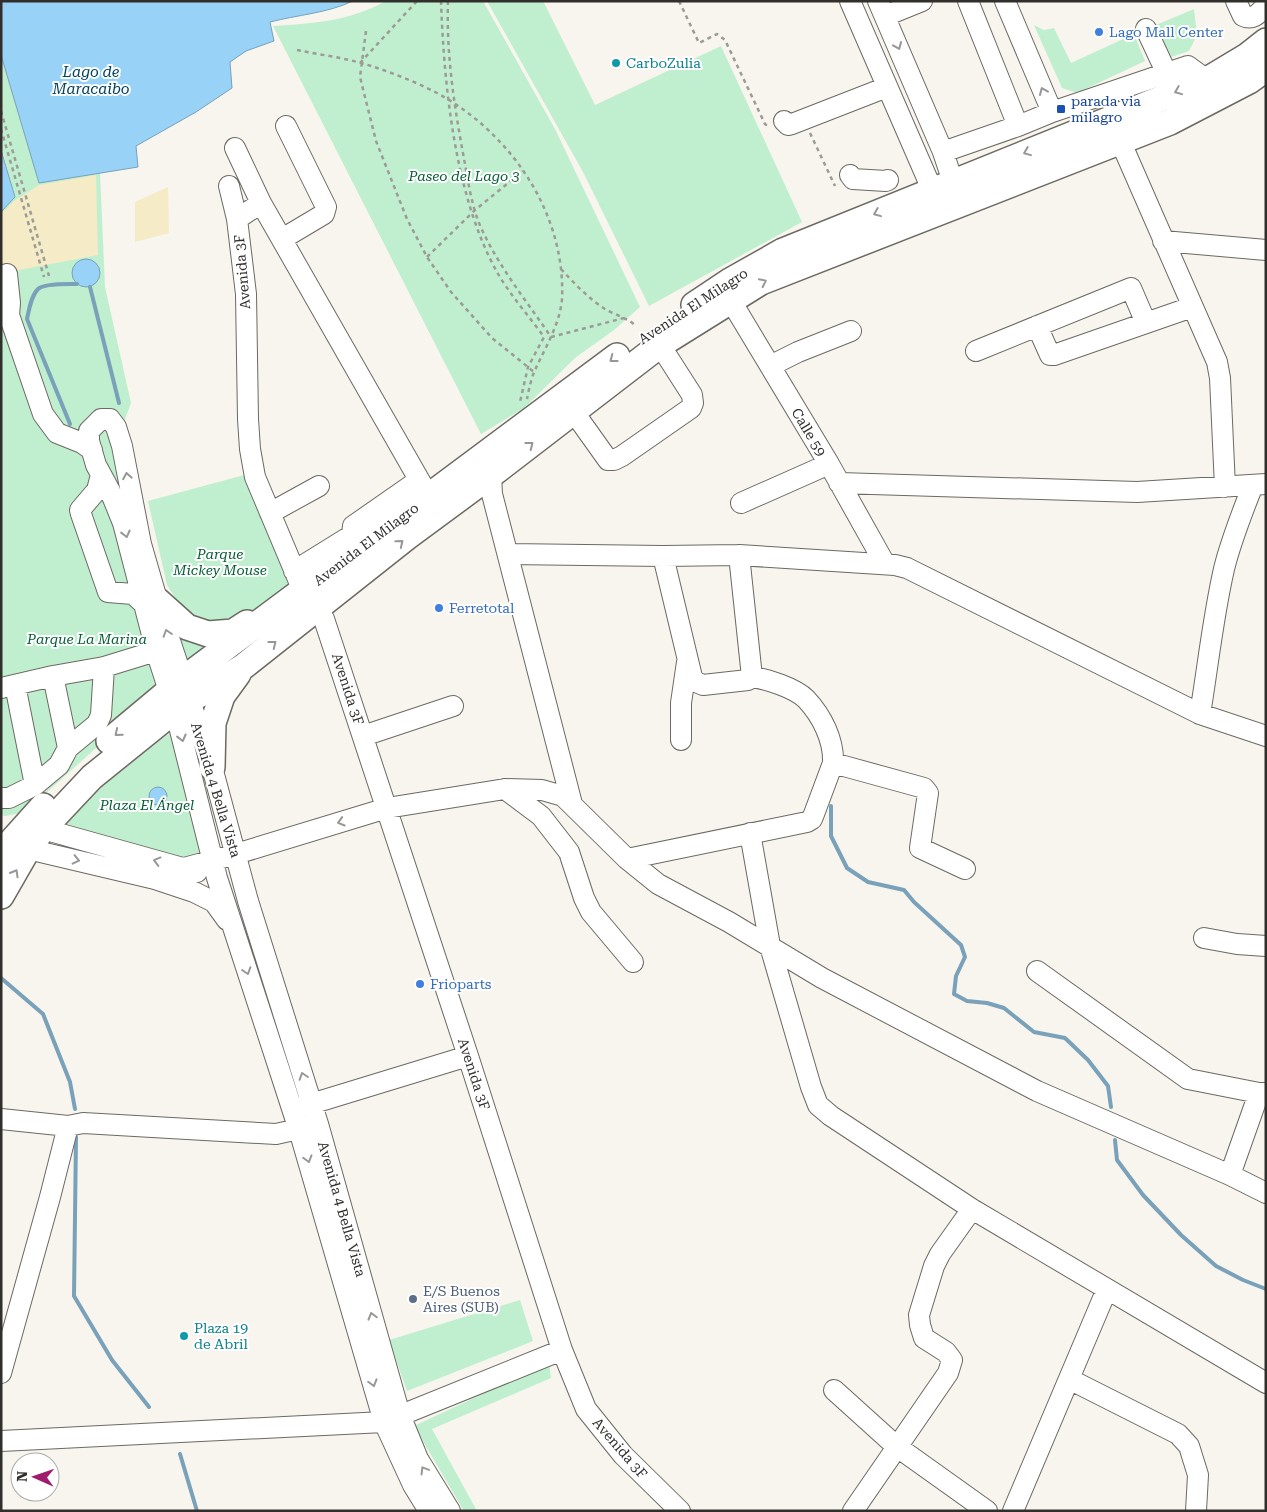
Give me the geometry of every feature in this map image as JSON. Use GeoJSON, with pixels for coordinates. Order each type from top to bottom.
{"type":"FeatureCollection","features":[{"type":"Feature","properties":{"kind":"main road","name":"Avenida El Milagro"},"geometry":{"type":"LineString","coordinates":[[179,695],[424,488],[730,281],[783,251],[1207,80],[1266,42]]}},
{"type":"Feature","properties":{"kind":"main road","name":"Avenida El Milagro"},"geometry":{"type":"LineString","coordinates":[[179,695],[244,666],[305,590],[407,537],[660,345],[761,282],[1170,122],[1249,81],[1266,69]]}},
{"type":"Feature","properties":{"kind":"main road"},"geometry":{"type":"LineString","coordinates":[[151,602],[187,627],[208,634],[233,632],[270,607],[283,606]]}},
{"type":"Feature","properties":{"kind":"main road"},"geometry":{"type":"LineString","coordinates":[[212,767],[213,723],[222,696],[244,666]]}},
{"type":"Feature","properties":{"kind":"main road"},"geometry":{"type":"LineString","coordinates":[[1,896],[16,838],[82,763],[179,695]]}},
{"type":"Feature","properties":{"kind":"street"},"geometry":{"type":"LineString","coordinates":[[850,1],[927,178],[944,186],[943,152],[882,9],[922,1]]}},
{"type":"Feature","properties":{"kind":"street"},"geometry":{"type":"LineString","coordinates":[[968,1],[1018,126]]}},
{"type":"Feature","properties":{"kind":"street"},"geometry":{"type":"LineString","coordinates":[[1005,1],[1052,112]]}},
{"type":"Feature","properties":{"kind":"street"},"geometry":{"type":"LineString","coordinates":[[1236,1],[1243,16],[1247,19],[1254,18],[1266,6]]}},
{"type":"Feature","properties":{"kind":"street"},"geometry":{"type":"LineString","coordinates":[[1146,29],[1167,74]]}},
{"type":"Feature","properties":{"kind":"street"},"geometry":{"type":"LineString","coordinates":[[943,152],[1052,112],[1188,66],[1207,80]]}},
{"type":"Feature","properties":{"kind":"street"},"geometry":{"type":"LineString","coordinates":[[778,125],[792,124],[887,87]]}},
{"type":"Feature","properties":{"kind":"street"},"geometry":{"type":"LineString","coordinates":[[1111,118],[1219,370],[1225,487]]}},
{"type":"Feature","properties":{"kind":"street"},"geometry":{"type":"LineString","coordinates":[[282,239],[324,214],[326,206],[286,126]]}},
{"type":"Feature","properties":{"kind":"street"},"geometry":{"type":"LineString","coordinates":[[235,148],[261,203],[424,488]]}},
{"type":"Feature","properties":{"kind":"street"},"geometry":{"type":"LineString","coordinates":[[842,180],[886,182],[888,180]]}},
{"type":"Feature","properties":{"kind":"street"},"geometry":{"type":"LineString","coordinates":[[229,186],[238,219]]}},
{"type":"Feature","properties":{"kind":"street","name":"Avenida 3F"},"geometry":{"type":"LineString","coordinates":[[261,203],[238,219],[246,294],[248,419],[250,449],[255,477],[305,590],[324,619],[468,1056],[562,1350],[586,1409],[623,1455],[680,1511]]}},
{"type":"Feature","properties":{"kind":"street"},"geometry":{"type":"LineString","coordinates":[[1163,241],[1266,250]]}},
{"type":"Feature","properties":{"kind":"street"},"geometry":{"type":"LineString","coordinates":[[7,274],[10,303],[9,315],[43,414],[57,433],[82,442],[92,450]]}},
{"type":"Feature","properties":{"kind":"street"},"geometry":{"type":"LineString","coordinates":[[976,351],[1131,288],[1146,323]]}},
{"type":"Feature","properties":{"kind":"street","name":"Calle 59"},"geometry":{"type":"LineString","coordinates":[[731,301],[829,464],[885,564]]}},
{"type":"Feature","properties":{"kind":"street"},"geometry":{"type":"LineString","coordinates":[[1037,326],[1050,355],[1054,355],[1192,307]]}},
{"type":"Feature","properties":{"kind":"street"},"geometry":{"type":"LineString","coordinates":[[770,366],[798,352],[851,331]]}},
{"type":"Feature","properties":{"kind":"street"},"geometry":{"type":"LineString","coordinates":[[573,412],[608,460],[614,460],[691,408],[693,402],[692,395],[660,345]]}},
{"type":"Feature","properties":{"kind":"street"},"geometry":{"type":"LineString","coordinates":[[179,695],[151,602],[123,523],[110,491],[96,465],[89,430],[101,419],[110,419],[116,428],[122,446],[151,602],[156,651],[179,695]]}},
{"type":"Feature","properties":{"kind":"street"},"geometry":{"type":"LineString","coordinates":[[741,503],[829,464]]}},
{"type":"Feature","properties":{"kind":"street"},"geometry":{"type":"LineString","coordinates":[[102,475],[97,490],[80,510],[108,592],[133,594],[151,602]]}},
{"type":"Feature","properties":{"kind":"street"},"geometry":{"type":"LineString","coordinates":[[491,475],[492,494],[572,804]]}},
{"type":"Feature","properties":{"kind":"street"},"geometry":{"type":"LineString","coordinates":[[838,483],[1137,492],[1260,485]]}},
{"type":"Feature","properties":{"kind":"street"},"geometry":{"type":"LineString","coordinates":[[1200,714],[1213,627],[1225,568],[1237,527],[1260,485]]}},
{"type":"Feature","properties":{"kind":"street"},"geometry":{"type":"LineString","coordinates":[[270,514],[319,486]]}},
{"type":"Feature","properties":{"kind":"street"},"geometry":{"type":"LineString","coordinates":[[508,554],[739,555],[885,564],[907,568],[1200,714],[1266,736]]}},
{"type":"Feature","properties":{"kind":"street"},"geometry":{"type":"LineString","coordinates":[[739,555],[752,677]]}},
{"type":"Feature","properties":{"kind":"street"},"geometry":{"type":"LineString","coordinates":[[627,859],[807,822],[812,819],[832,763],[833,750],[824,724],[805,698],[779,684],[762,678],[752,677],[748,680],[703,685],[696,682],[692,677],[663,556]]}},
{"type":"Feature","properties":{"kind":"street"},"geometry":{"type":"LineString","coordinates":[[35,785],[8,686],[104,667],[156,651]]}},
{"type":"Feature","properties":{"kind":"street"},"geometry":{"type":"LineString","coordinates":[[681,740],[681,703],[688,660]]}},
{"type":"Feature","properties":{"kind":"street"},"geometry":{"type":"LineString","coordinates":[[1,798],[9,798],[35,785],[60,765],[68,748],[97,724],[101,715],[104,667]]}},
{"type":"Feature","properties":{"kind":"street"},"geometry":{"type":"LineString","coordinates":[[53,676],[68,748]]}},
{"type":"Feature","properties":{"kind":"street","name":"Avenida 4 Bella Vista"},"geometry":{"type":"LineString","coordinates":[[179,695],[212,767],[248,901],[312,1104],[309,1127],[392,1419],[413,1485],[429,1511]]}},
{"type":"Feature","properties":{"kind":"street","name":"Avenida 4 Bella Vista"},"geometry":{"type":"LineString","coordinates":[[179,695],[215,869],[293,1109],[309,1127]]}},
{"type":"Feature","properties":{"kind":"street"},"geometry":{"type":"LineString","coordinates":[[363,736],[453,706]]}},
{"type":"Feature","properties":{"kind":"street"},"geometry":{"type":"LineString","coordinates":[[832,763],[927,790],[920,848],[965,869]]}},
{"type":"Feature","properties":{"kind":"street"},"geometry":{"type":"LineString","coordinates":[[505,789],[541,816],[569,852],[584,898],[591,912],[633,962]]}},
{"type":"Feature","properties":{"kind":"street"},"geometry":{"type":"LineString","coordinates":[[16,838],[184,868],[215,869],[236,854],[387,808],[505,789],[542,790],[563,796],[627,859],[658,884],[729,922],[822,978],[1037,1091],[1230,1174],[1266,1193]]}},
{"type":"Feature","properties":{"kind":"street"},"geometry":{"type":"LineString","coordinates":[[750,833],[770,946],[818,1105],[831,1116],[972,1209],[1266,1383]]}},
{"type":"Feature","properties":{"kind":"street","name":"Avenida 4 Bella Vista"},"geometry":{"type":"LineString","coordinates":[[16,838],[194,892],[214,902],[232,925]]}},
{"type":"Feature","properties":{"kind":"street"},"geometry":{"type":"LineString","coordinates":[[215,869],[248,901]]}},
{"type":"Feature","properties":{"kind":"street"},"geometry":{"type":"LineString","coordinates":[[1204,938],[1237,944],[1266,946]]}},
{"type":"Feature","properties":{"kind":"street"},"geometry":{"type":"LineString","coordinates":[[1037,971],[1188,1079],[1262,1093],[1230,1174]]}},
{"type":"Feature","properties":{"kind":"street"},"geometry":{"type":"LineString","coordinates":[[293,1109],[468,1056]]}},
{"type":"Feature","properties":{"kind":"street"},"geometry":{"type":"LineString","coordinates":[[1,1120],[68,1126],[83,1123],[276,1134],[309,1127]]}},
{"type":"Feature","properties":{"kind":"street"},"geometry":{"type":"LineString","coordinates":[[1,1373],[8,1315],[50,1197],[68,1126]]}},
{"type":"Feature","properties":{"kind":"street"},"geometry":{"type":"LineString","coordinates":[[852,1511],[948,1373],[952,1360],[946,1352],[924,1338],[919,1315],[934,1266],[940,1254],[972,1209]]}},
{"type":"Feature","properties":{"kind":"street"},"geometry":{"type":"LineString","coordinates":[[1013,1511],[1107,1289]]}},
{"type":"Feature","properties":{"kind":"street"},"geometry":{"type":"LineString","coordinates":[[1,1441],[392,1419],[562,1350]]}},
{"type":"Feature","properties":{"kind":"street"},"geometry":{"type":"LineString","coordinates":[[1069,1379],[1178,1434],[1189,1446],[1198,1474],[1196,1511]]}},
{"type":"Feature","properties":{"kind":"street"},"geometry":{"type":"LineString","coordinates":[[834,1390],[896,1446],[987,1511]]}},
{"type":"Feature","properties":{"kind":"street","name":"Avenida 4 Bella Vista"},"geometry":{"type":"LineString","coordinates":[[392,1419],[450,1511]]}},
{"type":"Feature","properties":{"kind":"path"},"geometry":{"type":"LineString","coordinates":[[360,63],[416,1]]}},
{"type":"Feature","properties":{"kind":"path"},"geometry":{"type":"LineString","coordinates":[[441,1],[442,45],[450,102],[461,172],[474,223],[498,273],[544,337],[528,367],[520,402]]}},
{"type":"Feature","properties":{"kind":"path"},"geometry":{"type":"LineString","coordinates":[[448,1],[446,34],[455,105],[469,187],[475,210],[483,233],[504,272],[551,336]]}},
{"type":"Feature","properties":{"kind":"path"},"geometry":{"type":"LineString","coordinates":[[679,1],[699,43],[716,34],[725,40],[765,124],[778,125]]}},
{"type":"Feature","properties":{"kind":"path"},"geometry":{"type":"LineString","coordinates":[[366,30],[360,63],[360,77],[376,141],[407,219],[427,257],[451,292],[492,338],[534,372]]}},
{"type":"Feature","properties":{"kind":"path"},"geometry":{"type":"LineString","coordinates":[[297,50],[360,63],[400,76],[438,94],[469,114],[502,143],[523,171],[544,207],[555,240],[560,269],[562,301],[551,336],[534,372],[524,408]]}},
{"type":"Feature","properties":{"kind":"path"},"geometry":{"type":"LineString","coordinates":[[1,112],[49,276]]}},
{"type":"Feature","properties":{"kind":"path"},"geometry":{"type":"LineString","coordinates":[[1,130],[44,277]]}},
{"type":"Feature","properties":{"kind":"path"},"geometry":{"type":"LineString","coordinates":[[809,130],[842,180]]}},
{"type":"Feature","properties":{"kind":"path"},"geometry":{"type":"LineString","coordinates":[[427,257],[475,210],[523,171]]}},
{"type":"Feature","properties":{"kind":"path"},"geometry":{"type":"LineString","coordinates":[[560,269],[582,291],[604,308],[636,326]]}},
{"type":"Feature","properties":{"kind":"path"},"geometry":{"type":"LineString","coordinates":[[551,336],[624,318]]}},
{"type":"Feature","properties":{"kind":"green space","name":"Paseo del Lago 3"},"geometry":{"type":"Polygon","coordinates":[[[386,1],[483,1],[555,129],[640,307],[614,330],[575,358],[524,408],[481,434],[273,26],[331,20],[358,13],[386,1]]]}},
{"type":"Feature","properties":{"kind":"green space"},"geometry":{"type":"Polygon","coordinates":[[[487,1],[543,1],[595,105],[721,46],[802,222],[649,306],[583,172],[487,1]]]}},
{"type":"Feature","properties":{"kind":"green space"},"geometry":{"type":"Polygon","coordinates":[[[1194,9],[1197,35],[1189,51],[1171,57],[1156,25],[1194,9]]]}},
{"type":"Feature","properties":{"kind":"green space"},"geometry":{"type":"Polygon","coordinates":[[[1034,25],[1044,30],[1054,28],[1071,63],[1134,34],[1145,61],[1077,93],[1062,88],[1034,25]]]}},
{"type":"Feature","properties":{"kind":"green space","name":"Parque La Marina"},"geometry":{"type":"Polygon","coordinates":[[[1,56],[39,182],[100,172],[105,287],[131,403],[124,422],[161,594],[224,640],[158,692],[25,812],[6,816],[1,815],[1,212],[15,197],[1,146],[1,56]]]}},
{"type":"Feature","properties":{"kind":"green space","name":"Parque Mickey Mouse"},"geometry":{"type":"Polygon","coordinates":[[[248,474],[290,589],[234,623],[198,622],[183,610],[167,585],[148,501],[248,474]]]}},
{"type":"Feature","properties":{"kind":"green space","name":"Plaza El Ángel"},"geometry":{"type":"Polygon","coordinates":[[[173,731],[205,854],[189,861],[60,827],[114,776],[173,731]]]}},
{"type":"Feature","properties":{"kind":"green space"},"geometry":{"type":"Polygon","coordinates":[[[520,1300],[533,1341],[407,1391],[389,1340],[520,1300]]]}},
{"type":"Feature","properties":{"kind":"green space"},"geometry":{"type":"Polygon","coordinates":[[[549,1363],[551,1378],[432,1429],[477,1511],[464,1511],[414,1426],[549,1363]]]}},
{"type":"Feature","properties":{"kind":"sand"},"geometry":{"type":"Polygon","coordinates":[[[96,175],[98,255],[19,270],[1,292],[1,214],[14,201],[39,185],[96,175]]]}},
{"type":"Feature","properties":{"kind":"sand"},"geometry":{"type":"Polygon","coordinates":[[[168,187],[169,233],[135,242],[135,202],[168,187]]]}},
{"type":"Feature","properties":{"kind":"water","name":"Lago de Maracaibo"},"geometry":{"type":"Polygon","coordinates":[[[1,1],[353,1],[323,11],[270,22],[274,41],[246,51],[230,62],[232,88],[196,112],[136,146],[138,167],[39,183],[1,55],[1,1]]]}},
{"type":"Feature","properties":{"kind":"water"},"geometry":{"type":"Polygon","coordinates":[[[1,150],[15,197],[1,212],[1,150]]]}},
{"type":"Feature","properties":{"kind":"water"},"geometry":{"type":"Polygon","coordinates":[[[86,259],[96,263],[100,273],[96,283],[86,287],[76,283],[72,273],[76,263],[86,259]]]}},
{"type":"Feature","properties":{"kind":"water"},"geometry":{"type":"Polygon","coordinates":[[[158,787],[164,790],[167,796],[164,802],[158,805],[152,802],[149,796],[152,790],[158,787]]]}},
{"type":"Feature","properties":{"kind":"waterway"},"geometry":{"type":"LineString","coordinates":[[70,424],[27,319],[32,299],[38,289],[51,285],[77,284]]}},
{"type":"Feature","properties":{"kind":"waterway"},"geometry":{"type":"LineString","coordinates":[[90,287],[119,403]]}},
{"type":"Feature","properties":{"kind":"waterway"},"geometry":{"type":"LineString","coordinates":[[831,806],[831,836],[847,868],[868,882],[904,890],[914,902],[961,945],[965,957],[956,976],[954,994],[967,1001],[987,1003],[1004,1008],[1034,1032],[1065,1038],[1088,1060],[1108,1086],[1111,1107]]}},
{"type":"Feature","properties":{"kind":"waterway"},"geometry":{"type":"LineString","coordinates":[[1,978],[43,1014],[70,1082],[75,1109]]}},
{"type":"Feature","properties":{"kind":"waterway"},"geometry":{"type":"LineString","coordinates":[[76,1137],[74,1296],[112,1360],[149,1407]]}},
{"type":"Feature","properties":{"kind":"waterway"},"geometry":{"type":"LineString","coordinates":[[1115,1140],[1117,1160],[1143,1195],[1181,1235],[1216,1266],[1266,1289]]}},
{"type":"Feature","properties":{"kind":"waterway"},"geometry":{"type":"LineString","coordinates":[[180,1454],[197,1511]]}},
{"type":"Feature","properties":{"kind":"place","name":"Lago Mall Center"},"geometry":{"type":"Point","coordinates":[1099,32]}},
{"type":"Feature","properties":{"kind":"place","name":"CarboZulia"},"geometry":{"type":"Point","coordinates":[616,63]}},
{"type":"Feature","properties":{"kind":"place","name":"parada via milagro"},"geometry":{"type":"Point","coordinates":[1061,109]}},
{"type":"Feature","properties":{"kind":"place","name":"Ferretotal"},"geometry":{"type":"Point","coordinates":[439,608]}},
{"type":"Feature","properties":{"kind":"place","name":"Frioparts"},"geometry":{"type":"Point","coordinates":[420,984]}},
{"type":"Feature","properties":{"kind":"place","name":"E/S Buenos Aires (SUB)"},"geometry":{"type":"Point","coordinates":[413,1299]}},
{"type":"Feature","properties":{"kind":"place","name":"Plaza 19 de Abril"},"geometry":{"type":"Point","coordinates":[184,1336]}}]}
